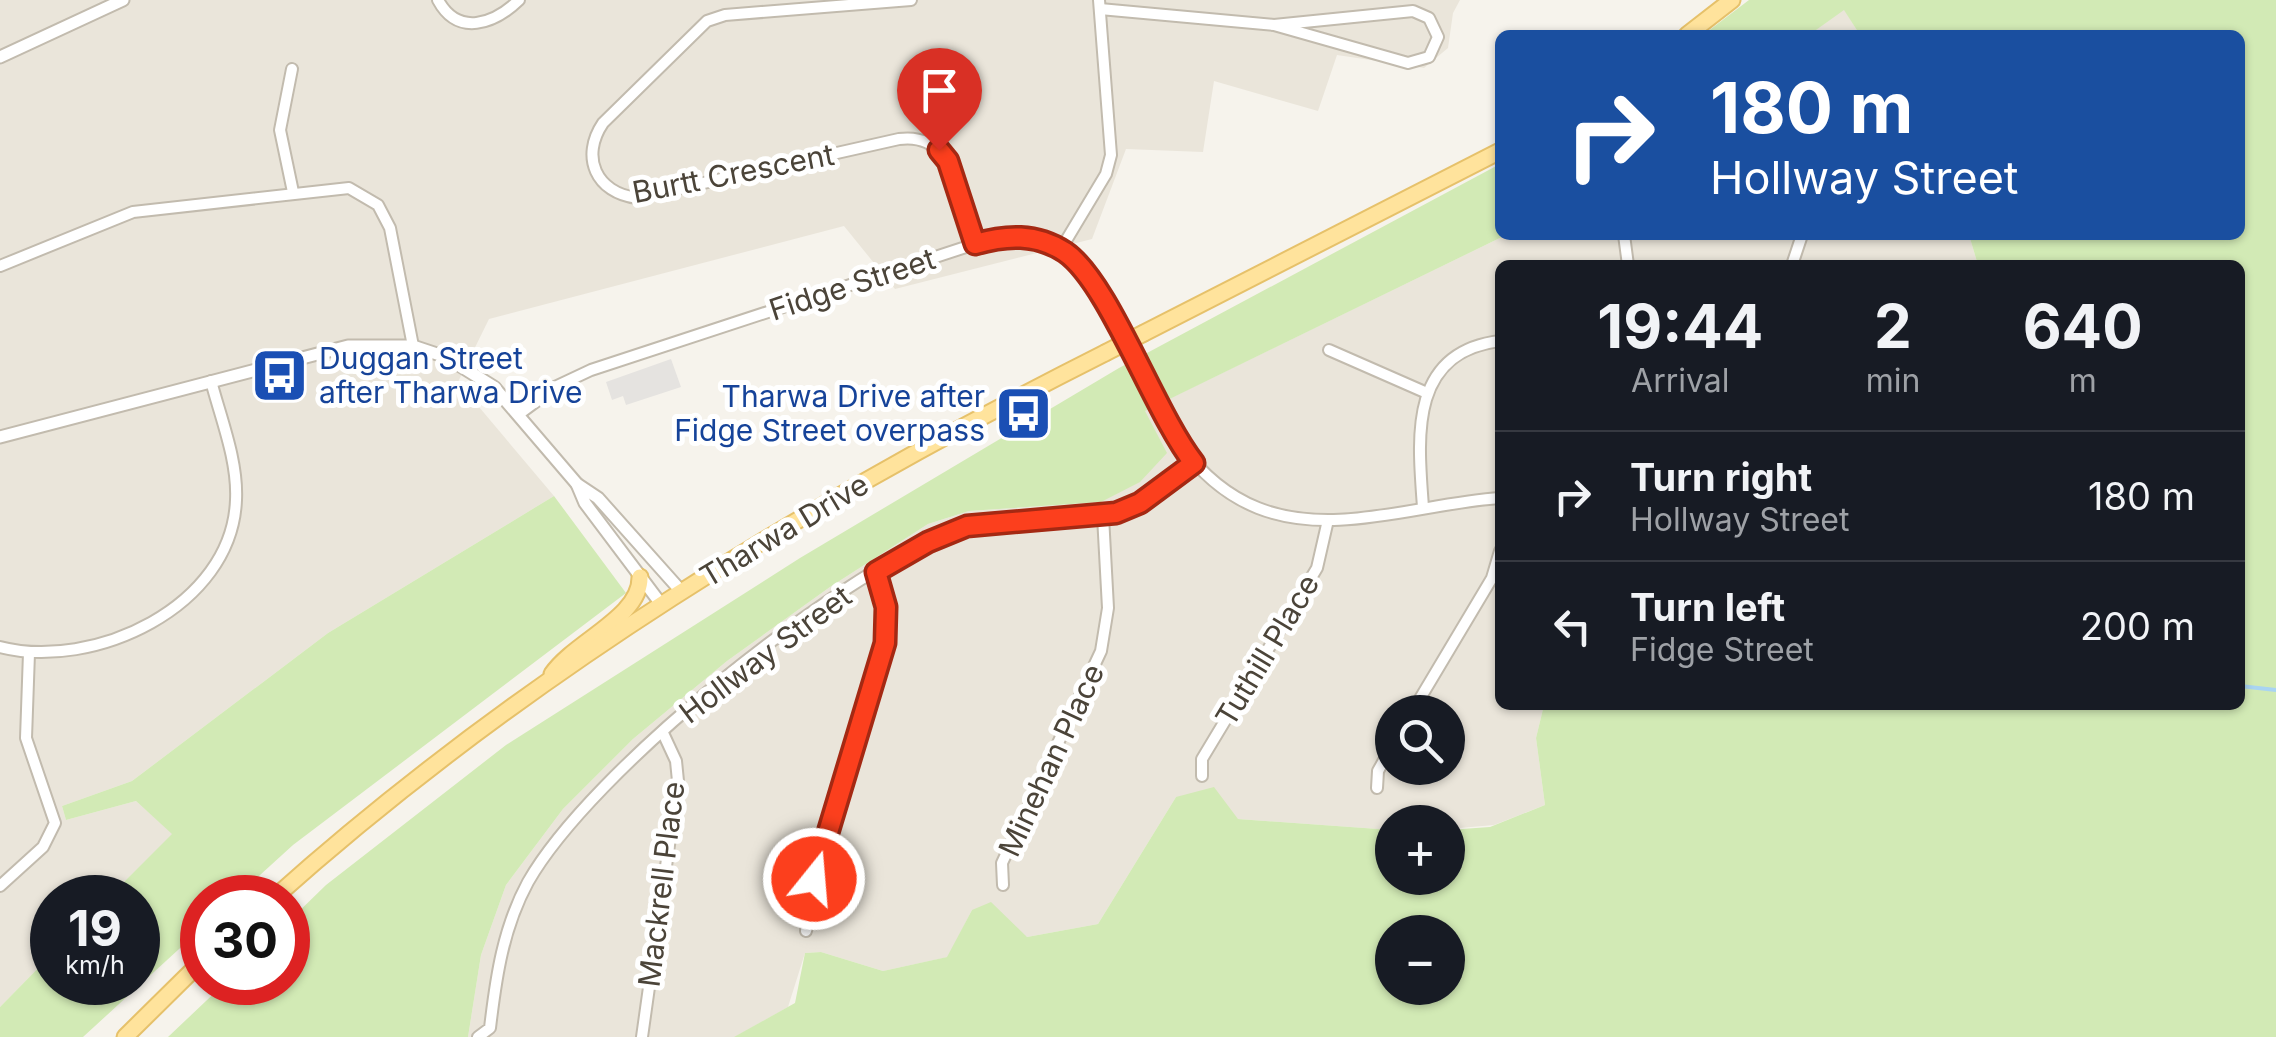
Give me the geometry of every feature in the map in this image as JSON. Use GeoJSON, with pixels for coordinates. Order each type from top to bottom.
{"type":"FeatureCollection","features":[{"type":"Feature","properties":{"kind":"main road"},"geometry":{"type":"LineString","coordinates":[[1693,30],[1732,0]]}},
{"type":"Feature","properties":{"kind":"main road","name":"Tharwa Drive"},"geometry":{"type":"LineString","coordinates":[[301,875],[377,810],[544,685],[681,591],[910,456],[1495,154]]}},
{"type":"Feature","properties":{"kind":"main road"},"geometry":{"type":"LineString","coordinates":[[544,685],[573,650],[631,606],[640,577]]}},
{"type":"Feature","properties":{"kind":"main road"},"geometry":{"type":"LineString","coordinates":[[125,1037],[180,983]]}},
{"type":"Feature","properties":{"kind":"street"},"geometry":{"type":"LineString","coordinates":[[0,57],[124,0]]}},
{"type":"Feature","properties":{"kind":"street"},"geometry":{"type":"LineString","coordinates":[[438,0],[451,16],[472,24],[494,20],[519,0]]}},
{"type":"Feature","properties":{"kind":"street","name":"Burtt Crescent"},"geometry":{"type":"LineString","coordinates":[[911,0],[707,20],[604,123],[592,143],[592,165],[603,184],[615,194],[637,198],[899,139],[920,139],[939,150],[948,161],[975,244]]}},
{"type":"Feature","properties":{"kind":"street"},"geometry":{"type":"LineString","coordinates":[[1274,25],[1413,11],[1429,18],[1438,38],[1429,57],[1408,64],[1274,25],[1100,5],[1111,155],[1106,174],[1062,250],[1088,275],[1168,426],[1194,463],[1222,488],[1254,506],[1290,517],[1328,520],[1495,499]]}},
{"type":"Feature","properties":{"kind":"street"},"geometry":{"type":"LineString","coordinates":[[292,69],[280,130],[293,192]]}},
{"type":"Feature","properties":{"kind":"street"},"geometry":{"type":"LineString","coordinates":[[0,266],[133,212],[349,188],[378,205],[390,228],[413,346]]}},
{"type":"Feature","properties":{"kind":"street","name":"Fidge Street"},"geometry":{"type":"LineString","coordinates":[[519,414],[558,386],[592,370],[975,244],[1020,236],[1062,250]]}},
{"type":"Feature","properties":{"kind":"street"},"geometry":{"type":"LineString","coordinates":[[1423,506],[1417,434],[1427,393],[1454,360],[1472,349],[1495,342]]}},
{"type":"Feature","properties":{"kind":"street"},"geometry":{"type":"LineString","coordinates":[[0,437],[348,346],[413,346],[471,370],[519,414],[577,484],[598,498],[681,591]]}},
{"type":"Feature","properties":{"kind":"street"},"geometry":{"type":"LineString","coordinates":[[1329,350],[1427,393]]}},
{"type":"Feature","properties":{"kind":"street"},"geometry":{"type":"LineString","coordinates":[[0,647],[28,653],[86,651],[140,630],[206,576],[233,526],[236,501],[235,476],[211,381]]}},
{"type":"Feature","properties":{"kind":"street","name":"Hollway Street"},"geometry":{"type":"LineString","coordinates":[[478,1037],[494,1033],[503,945],[529,881],[584,811],[662,733],[765,648],[876,572],[928,542],[967,526],[1104,516],[1140,503],[1194,463]]}},
{"type":"Feature","properties":{"kind":"street"},"geometry":{"type":"LineString","coordinates":[[577,484],[585,503],[661,604]]}},
{"type":"Feature","properties":{"kind":"street","name":"Minehan Place"},"geometry":{"type":"LineString","coordinates":[[1003,885],[1002,863],[1101,651],[1108,608],[1104,516]]}},
{"type":"Feature","properties":{"kind":"street","name":"Tuthill Place"},"geometry":{"type":"LineString","coordinates":[[1202,776],[1202,760],[1317,568],[1328,520]]}},
{"type":"Feature","properties":{"kind":"street"},"geometry":{"type":"LineString","coordinates":[[1422,695],[1495,568]]}},
{"type":"Feature","properties":{"kind":"street"},"geometry":{"type":"LineString","coordinates":[[806,931],[814,879],[885,643],[886,607],[876,572]]}},
{"type":"Feature","properties":{"kind":"street"},"geometry":{"type":"LineString","coordinates":[[0,886],[44,847],[55,823],[26,738],[28,653]]}},
{"type":"Feature","properties":{"kind":"street","name":"Mackrell Place"},"geometry":{"type":"LineString","coordinates":[[642,1037],[678,781],[676,760],[662,733]]}},
{"type":"Feature","properties":{"kind":"shaded area"},"geometry":{"type":"Polygon","coordinates":[[[0,0],[1460,0],[1453,13],[1448,48],[1424,68],[1337,55],[1318,111],[1214,81],[1203,152],[1126,149],[1092,239],[895,289],[844,226],[489,319],[458,382],[554,496],[328,633],[132,781],[62,806],[66,820],[136,801],[173,834],[131,875],[30,875],[30,976],[0,1007],[0,0]]]}},
{"type":"Feature","properties":{"kind":"shaded area"},"geometry":{"type":"Polygon","coordinates":[[[1844,9],[1857,30],[1816,30],[1844,9]]]}},
{"type":"Feature","properties":{"kind":"shaded area"},"geometry":{"type":"Polygon","coordinates":[[[1496,240],[1970,240],[1976,260],[1495,260],[1495,710],[1543,710],[1536,738],[1545,805],[1494,825],[1465,828],[1465,805],[1375,805],[1375,829],[1238,819],[1176,797],[1098,924],[1027,937],[972,910],[948,957],[883,971],[821,952],[805,953],[788,1007],[735,1037],[468,1037],[481,955],[506,885],[563,809],[633,739],[727,661],[830,587],[928,524],[969,511],[1102,502],[1144,411],[1496,240]]]}},
{"type":"Feature","properties":{"kind":"shaded area"},"geometry":{"type":"Polygon","coordinates":[[[671,359],[681,387],[626,405],[623,396],[612,400],[606,382],[671,359]]]}},
{"type":"Feature","properties":{"kind":"green space"},"geometry":{"type":"Polygon","coordinates":[[[1749,0],[2276,0],[2276,1037],[734,1037],[795,1003],[805,953],[821,952],[883,971],[947,957],[972,910],[991,902],[1027,937],[1098,924],[1176,797],[1214,787],[1238,819],[1375,829],[1375,895],[1465,895],[1465,829],[1490,827],[1545,805],[1536,738],[1543,710],[2245,710],[2245,260],[1976,260],[1970,240],[2245,240],[2245,30],[1857,30],[1844,10],[1816,30],[1710,30],[1749,0]]]}},
{"type":"Feature","properties":{"kind":"green space"},"geometry":{"type":"Polygon","coordinates":[[[1495,167],[1496,240],[1145,411],[1167,453],[1140,482],[1101,502],[969,511],[928,524],[830,587],[727,661],[633,739],[563,809],[506,885],[481,955],[468,1037],[168,1037],[202,1005],[310,1005],[310,901],[326,885],[506,745],[800,558],[1119,368],[1495,167]]]}},
{"type":"Feature","properties":{"kind":"green space"},"geometry":{"type":"Polygon","coordinates":[[[554,496],[626,593],[293,845],[260,875],[180,875],[180,948],[160,966],[160,875],[131,875],[172,834],[136,801],[66,820],[62,806],[132,781],[328,633],[554,496]]]}},
{"type":"Feature","properties":{"kind":"green space"},"geometry":{"type":"Polygon","coordinates":[[[30,976],[30,1005],[118,1005],[83,1037],[0,1037],[0,1007],[30,976]]]}},
{"type":"Feature","properties":{"kind":"waterway"},"geometry":{"type":"LineString","coordinates":[[2245,687],[2276,690]]}},
{"type":"Feature","properties":{"kind":"place","name":"Duggan Street after Tharwa Drive"},"geometry":{"type":"Point","coordinates":[280,375]}},
{"type":"Feature","properties":{"kind":"place","name":"Tharwa Drive after Fidge Street overpass"},"geometry":{"type":"Point","coordinates":[1024,413]}},
{"type":"Feature","properties":{"kind":"route"},"geometry":{"type":"LineString","coordinates":[[814,879],[885,643],[886,607],[876,572],[928,542],[967,526],[1116,513],[1140,503],[1194,463],[1175,439],[1088,275],[1062,250],[1042,240],[1020,236],[975,244],[948,161],[939,150]]}}]}
